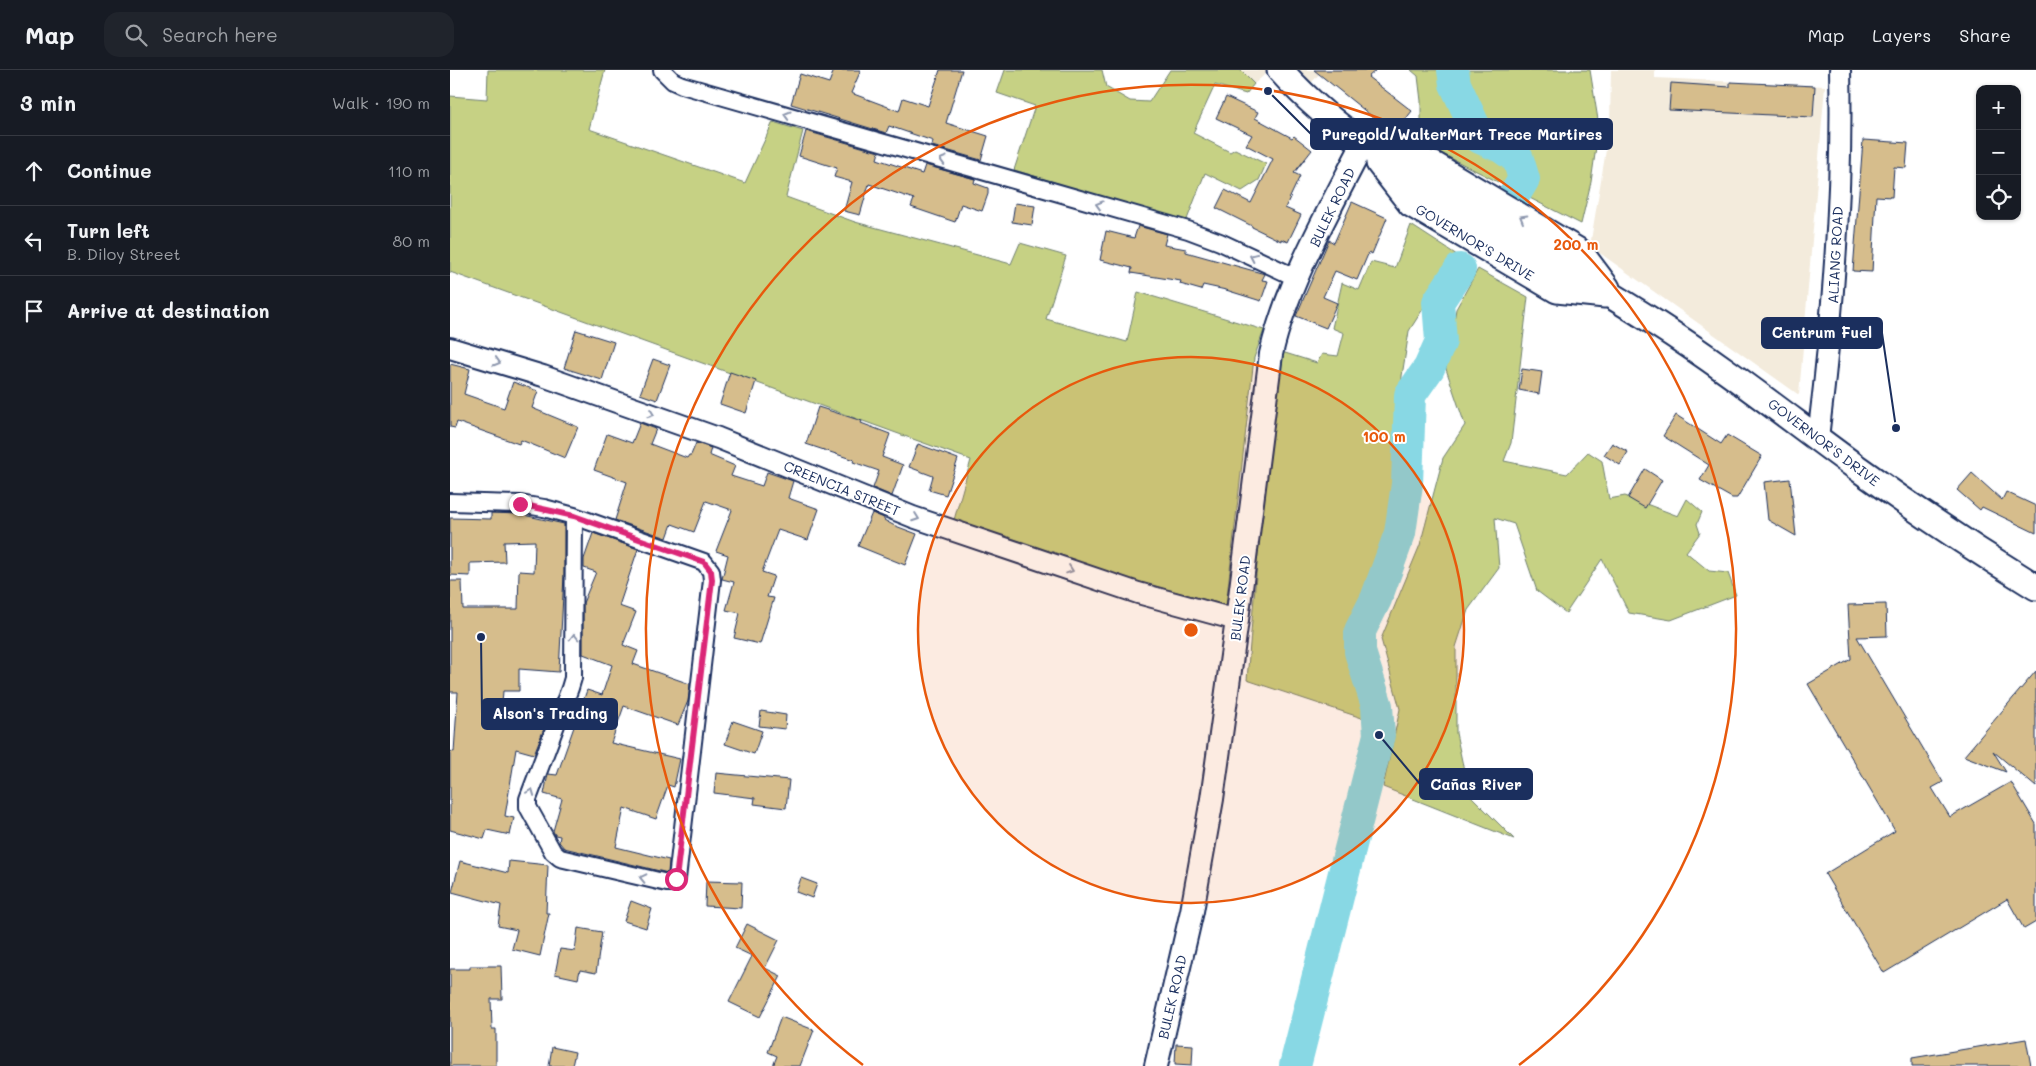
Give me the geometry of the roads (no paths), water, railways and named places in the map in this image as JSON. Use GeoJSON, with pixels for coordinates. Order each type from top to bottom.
{"type":"FeatureCollection","features":[{"type":"Feature","properties":{"kind":"main road","name":"GOVERNOR'S DRIVE"},"geometry":{"type":"LineString","coordinates":[[1280,70],[1302,93],[1363,144],[1422,184],[1612,296],[1733,375],[1917,510],[2036,587]]}},
{"type":"Feature","properties":{"kind":"main road","name":"BULEK ROAD"},"geometry":{"type":"LineString","coordinates":[[1156,1066],[1192,911],[1212,798],[1271,354],[1283,310],[1297,278],[1363,144]]}},
{"type":"Feature","properties":{"kind":"street"},"geometry":{"type":"LineString","coordinates":[[662,70],[673,81],[682,85],[1188,230],[1220,242],[1297,278]]}},
{"type":"Feature","properties":{"kind":"street","name":"ALIANG ROAD"},"geometry":{"type":"LineString","coordinates":[[1818,438],[1833,288],[1841,128],[1840,70]]}},
{"type":"Feature","properties":{"kind":"street","name":"CREENCIA STREET"},"geometry":{"type":"LineString","coordinates":[[450,348],[543,376],[718,438],[931,523],[1138,593],[1237,620]]}},
{"type":"Feature","properties":{"kind":"street"},"geometry":{"type":"LineString","coordinates":[[450,502],[520,504],[574,516],[704,562],[711,571],[712,580],[676,879],[673,883],[560,858],[554,852],[529,811],[527,803],[573,678],[574,516]]}},
{"type":"Feature","properties":{"kind":"waterway"},"geometry":{"type":"LineString","coordinates":[[1453,70],[1455,84],[1480,138],[1501,147],[1518,159],[1524,179],[1515,194]]}},
{"type":"Feature","properties":{"kind":"waterway"},"geometry":{"type":"LineString","coordinates":[[1295,1066],[1379,735],[1377,706],[1360,652],[1360,631],[1376,599],[1400,533],[1407,484],[1410,395],[1429,368],[1441,341],[1438,302],[1460,269]]}},
{"type":"Feature","properties":{"kind":"place","name":"Puregold/WalterMart Trece Martires"},"geometry":{"type":"Point","coordinates":[1268,91]}},
{"type":"Feature","properties":{"kind":"place","name":"Centrum Fuel"},"geometry":{"type":"Point","coordinates":[1896,428]}},
{"type":"Feature","properties":{"kind":"place","name":"Alson's Trading"},"geometry":{"type":"Point","coordinates":[481,637]}},
{"type":"Feature","properties":{"kind":"place","name":"Cañas River"},"geometry":{"type":"Point","coordinates":[1379,735]}}]}
